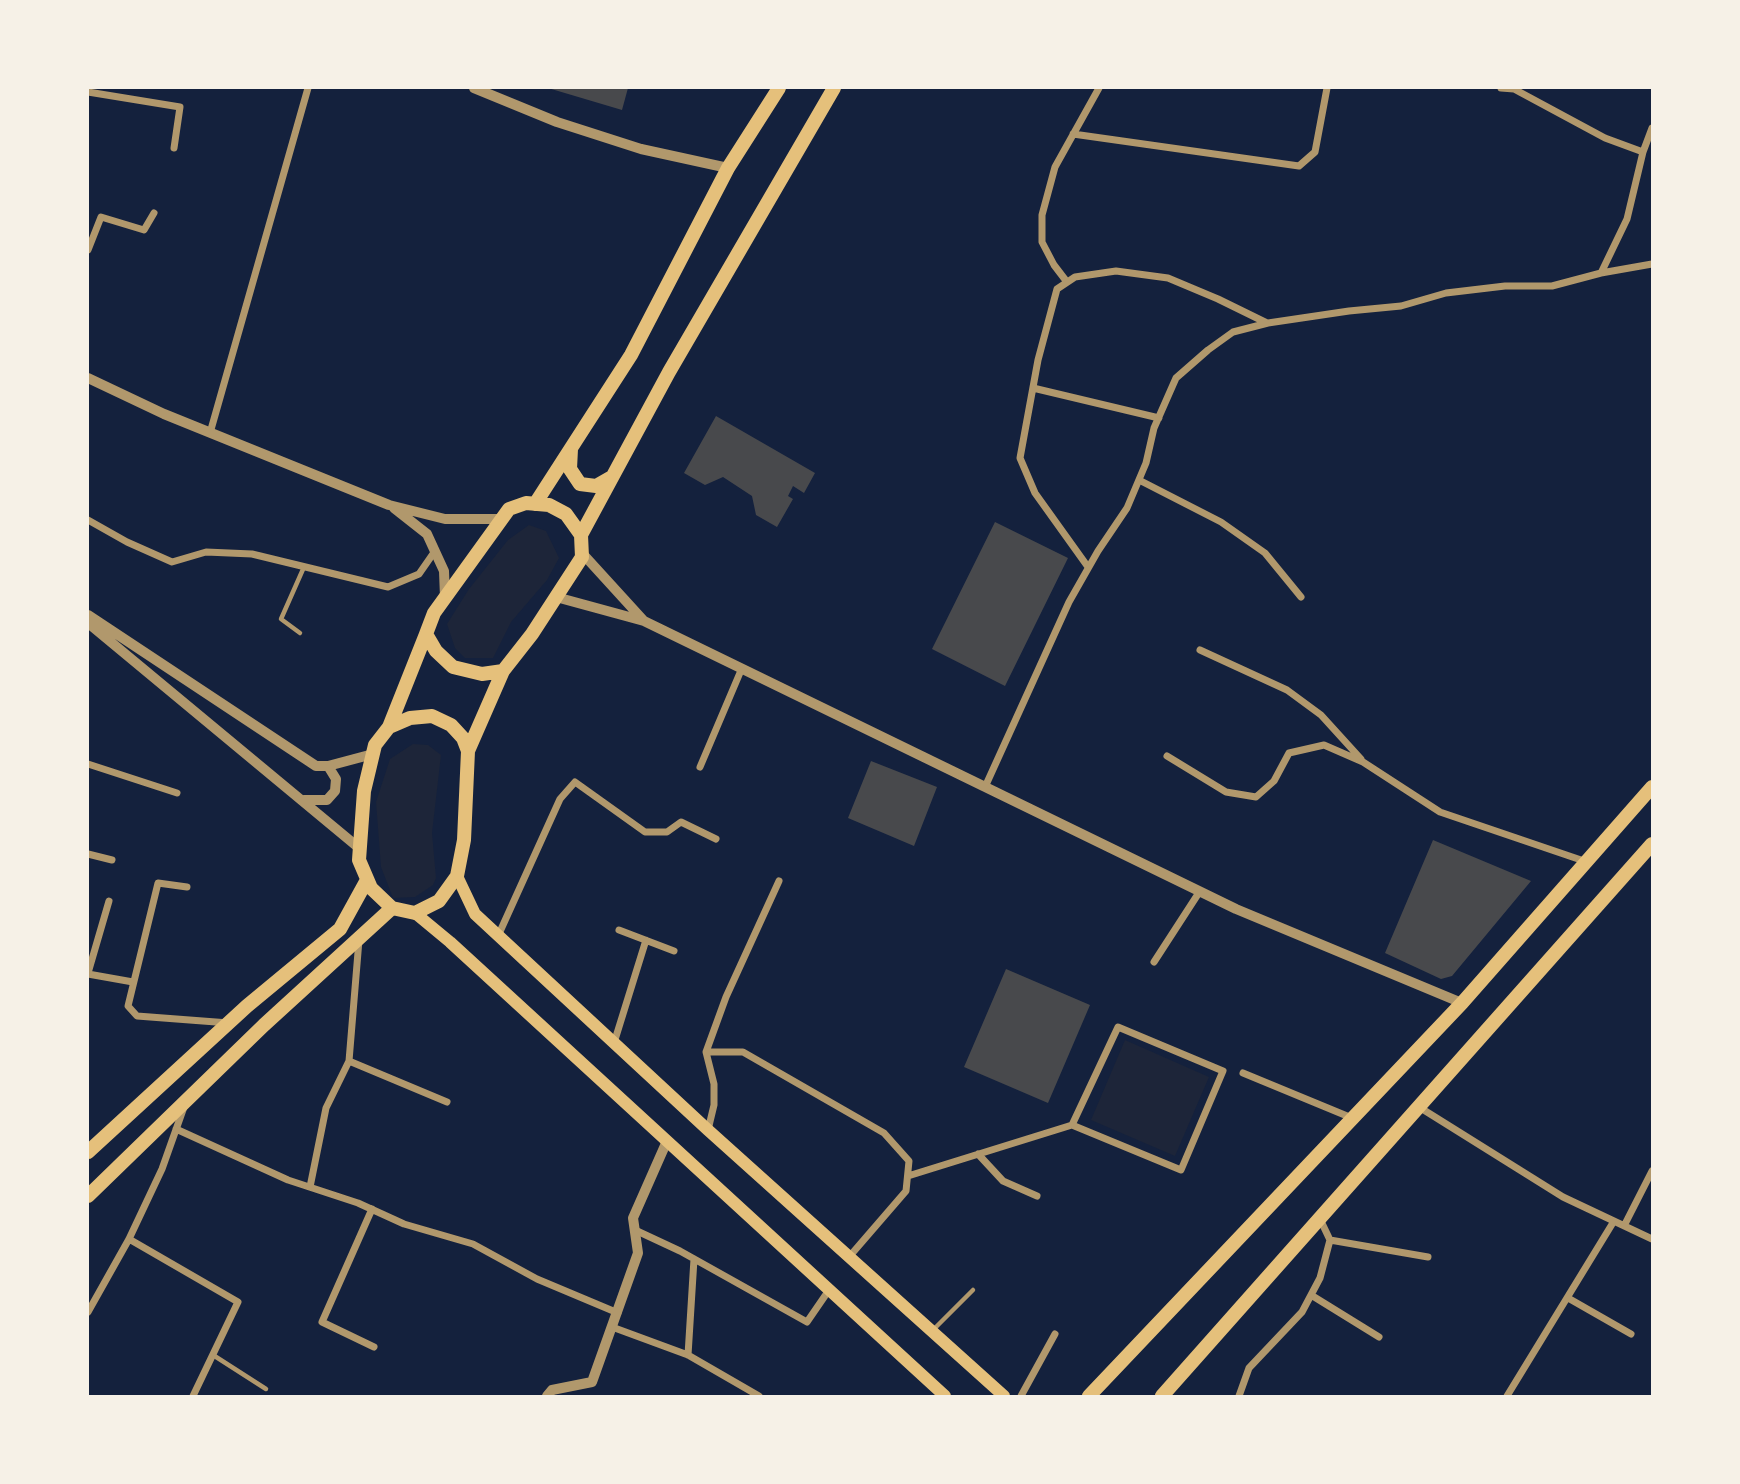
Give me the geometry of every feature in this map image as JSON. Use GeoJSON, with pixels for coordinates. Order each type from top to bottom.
{"type":"FeatureCollection","features":[{"type":"Feature","properties":{"kind":"main road"},"geometry":{"type":"LineString","coordinates":[[535,503],[631,355],[728,168],[779,88]]}},
{"type":"Feature","properties":{"kind":"main road"},"geometry":{"type":"LineString","coordinates":[[581,535],[669,372],[834,88]]}},
{"type":"Feature","properties":{"kind":"main road"},"geometry":{"type":"LineString","coordinates":[[571,448],[570,469],[580,484],[596,486],[612,477]]}},
{"type":"Feature","properties":{"kind":"main road"},"geometry":{"type":"LineString","coordinates":[[415,913],[439,901],[457,876],[464,841],[468,751],[503,671],[582,557],[581,535],[566,513],[549,505],[526,503],[509,509],[434,613],[389,727],[375,745],[364,791],[359,848],[359,860],[367,880],[371,888],[392,908],[415,913],[450,942],[945,1396]]}},
{"type":"Feature","properties":{"kind":"main road"},"geometry":{"type":"LineString","coordinates":[[426,634],[436,651],[453,667],[482,674],[503,671]]}},
{"type":"Feature","properties":{"kind":"main road"},"geometry":{"type":"LineString","coordinates":[[389,727],[410,718],[432,716],[451,725],[463,738],[468,751]]}},
{"type":"Feature","properties":{"kind":"main road"},"geometry":{"type":"LineString","coordinates":[[1089,1396],[1462,1003],[1653,787]]}},
{"type":"Feature","properties":{"kind":"main road"},"geometry":{"type":"LineString","coordinates":[[1162,1396],[1653,845]]}},
{"type":"Feature","properties":{"kind":"main road"},"geometry":{"type":"LineString","coordinates":[[457,876],[475,914],[498,936],[708,1130],[1004,1396]]}},
{"type":"Feature","properties":{"kind":"main road"},"geometry":{"type":"LineString","coordinates":[[88,1152],[229,1023],[340,929],[367,880]]}},
{"type":"Feature","properties":{"kind":"main road"},"geometry":{"type":"LineString","coordinates":[[88,1196],[392,908]]}},
{"type":"Feature","properties":{"kind":"street"},"geometry":{"type":"LineString","coordinates":[[209,433],[308,88]]}},
{"type":"Feature","properties":{"kind":"street"},"geometry":{"type":"LineString","coordinates":[[474,88],[557,122],[617,141],[728,168]]}},
{"type":"Feature","properties":{"kind":"street"},"geometry":{"type":"LineString","coordinates":[[1067,282],[1042,242],[1042,215],[1055,167],[1099,88]]}},
{"type":"Feature","properties":{"kind":"street"},"geometry":{"type":"LineString","coordinates":[[1073,134],[1299,166],[1315,152],[1327,88]]}},
{"type":"Feature","properties":{"kind":"street"},"geometry":{"type":"LineString","coordinates":[[1501,88],[1514,89],[1605,138],[1643,152]]}},
{"type":"Feature","properties":{"kind":"street"},"geometry":{"type":"LineString","coordinates":[[88,92],[102,91],[180,107],[174,148]]}},
{"type":"Feature","properties":{"kind":"street"},"geometry":{"type":"LineString","coordinates":[[1601,273],[1627,219],[1643,152],[1653,128]]}},
{"type":"Feature","properties":{"kind":"street"},"geometry":{"type":"LineString","coordinates":[[88,250],[101,216],[145,230],[154,213]]}},
{"type":"Feature","properties":{"kind":"street"},"geometry":{"type":"LineString","coordinates":[[985,787],[1069,602],[1088,567],[1127,508],[1176,377],[1208,350],[1233,332],[1268,323],[1401,306],[1446,293],[1505,286],[1552,286],[1601,273],[1653,264]]}},
{"type":"Feature","properties":{"kind":"street"},"geometry":{"type":"LineString","coordinates":[[1088,567],[1035,493],[1020,458],[1033,388],[1057,289],[1075,276],[1116,271],[1168,278],[1268,323]]}},
{"type":"Feature","properties":{"kind":"street"},"geometry":{"type":"LineString","coordinates":[[88,378],[209,433],[389,505],[444,519],[502,519]]}},
{"type":"Feature","properties":{"kind":"street"},"geometry":{"type":"LineString","coordinates":[[1033,388],[1159,418]]}},
{"type":"Feature","properties":{"kind":"street"},"geometry":{"type":"LineString","coordinates":[[1139,480],[1221,522],[1265,553],[1301,597]]}},
{"type":"Feature","properties":{"kind":"street"},"geometry":{"type":"LineString","coordinates":[[389,505],[427,534],[444,571],[446,597]]}},
{"type":"Feature","properties":{"kind":"street"},"geometry":{"type":"LineString","coordinates":[[88,520],[127,542],[172,562],[206,552],[252,554],[388,587],[419,574],[435,551]]}},
{"type":"Feature","properties":{"kind":"street"},"geometry":{"type":"LineString","coordinates":[[582,553],[644,621]]}},
{"type":"Feature","properties":{"kind":"street"},"geometry":{"type":"LineString","coordinates":[[556,597],[644,621],[1236,909],[1462,1003]]}},
{"type":"Feature","properties":{"kind":"street"},"geometry":{"type":"LineString","coordinates":[[88,615],[316,766],[328,766],[373,754]]}},
{"type":"Feature","properties":{"kind":"street"},"geometry":{"type":"LineString","coordinates":[[88,624],[359,848]]}},
{"type":"Feature","properties":{"kind":"street"},"geometry":{"type":"LineString","coordinates":[[1200,650],[1287,690],[1321,715],[1363,762]]}},
{"type":"Feature","properties":{"kind":"street"},"geometry":{"type":"LineString","coordinates":[[699,767],[742,668]]}},
{"type":"Feature","properties":{"kind":"street"},"geometry":{"type":"LineString","coordinates":[[1167,756],[1226,792],[1256,797],[1274,781],[1289,753],[1324,745],[1363,762],[1440,812],[1587,862]]}},
{"type":"Feature","properties":{"kind":"street"},"geometry":{"type":"LineString","coordinates":[[88,764],[177,793]]}},
{"type":"Feature","properties":{"kind":"street"},"geometry":{"type":"LineString","coordinates":[[304,800],[327,800],[335,791],[335,779],[328,766]]}},
{"type":"Feature","properties":{"kind":"street"},"geometry":{"type":"LineString","coordinates":[[498,936],[560,799],[575,782],[645,832],[667,832],[681,822],[716,839]]}},
{"type":"Feature","properties":{"kind":"street"},"geometry":{"type":"LineString","coordinates":[[88,854],[111,860]]}},
{"type":"Feature","properties":{"kind":"street"},"geometry":{"type":"LineString","coordinates":[[708,1130],[714,1105],[714,1084],[706,1052],[726,997],[779,881]]}},
{"type":"Feature","properties":{"kind":"street"},"geometry":{"type":"LineString","coordinates":[[187,887],[158,883],[128,1006],[137,1016],[229,1023]]}},
{"type":"Feature","properties":{"kind":"street"},"geometry":{"type":"LineString","coordinates":[[1154,962],[1200,891]]}},
{"type":"Feature","properties":{"kind":"street"},"geometry":{"type":"LineString","coordinates":[[109,901],[88,974],[133,982]]}},
{"type":"Feature","properties":{"kind":"street"},"geometry":{"type":"LineString","coordinates":[[619,930],[674,951]]}},
{"type":"Feature","properties":{"kind":"street"},"geometry":{"type":"LineString","coordinates":[[310,1187],[326,1108],[349,1061],[359,938]]}},
{"type":"Feature","properties":{"kind":"street"},"geometry":{"type":"LineString","coordinates":[[614,1043],[646,940]]}},
{"type":"Feature","properties":{"kind":"street"},"geometry":{"type":"LineString","coordinates":[[908,1176],[1072,1125],[1181,1170],[1223,1071],[1118,1027],[1072,1125]]}},
{"type":"Feature","properties":{"kind":"street"},"geometry":{"type":"LineString","coordinates":[[706,1052],[743,1052],[884,1133],[909,1161],[906,1191],[849,1257]]}},
{"type":"Feature","properties":{"kind":"street"},"geometry":{"type":"LineString","coordinates":[[349,1061],[447,1102]]}},
{"type":"Feature","properties":{"kind":"street"},"geometry":{"type":"LineString","coordinates":[[1243,1073],[1353,1118]]}},
{"type":"Feature","properties":{"kind":"street"},"geometry":{"type":"LineString","coordinates":[[88,1312],[129,1239],[162,1169],[187,1100]]}},
{"type":"Feature","properties":{"kind":"street"},"geometry":{"type":"LineString","coordinates":[[1419,1107],[1563,1197],[1653,1239]]}},
{"type":"Feature","properties":{"kind":"street"},"geometry":{"type":"LineString","coordinates":[[176,1129],[288,1180],[372,1209],[404,1224],[473,1244],[537,1279],[618,1313]]}},
{"type":"Feature","properties":{"kind":"street"},"geometry":{"type":"LineString","coordinates":[[547,1396],[552,1390],[592,1382],[639,1253],[633,1218],[667,1141]]}},
{"type":"Feature","properties":{"kind":"street"},"geometry":{"type":"LineString","coordinates":[[978,1154],[1003,1181],[1037,1196]]}},
{"type":"Feature","properties":{"kind":"street"},"geometry":{"type":"LineString","coordinates":[[1624,1226],[1653,1171]]}},
{"type":"Feature","properties":{"kind":"street"},"geometry":{"type":"LineString","coordinates":[[372,1209],[322,1322],[373,1347]]}},
{"type":"Feature","properties":{"kind":"street"},"geometry":{"type":"LineString","coordinates":[[1239,1396],[1249,1368],[1302,1312],[1320,1278],[1329,1240],[1320,1218]]}},
{"type":"Feature","properties":{"kind":"street"},"geometry":{"type":"LineString","coordinates":[[1507,1396],[1614,1221]]}},
{"type":"Feature","properties":{"kind":"street"},"geometry":{"type":"LineString","coordinates":[[635,1230],[807,1321],[829,1290]]}},
{"type":"Feature","properties":{"kind":"street"},"geometry":{"type":"LineString","coordinates":[[129,1239],[238,1303],[193,1396]]}},
{"type":"Feature","properties":{"kind":"street"},"geometry":{"type":"LineString","coordinates":[[1329,1240],[1428,1257]]}},
{"type":"Feature","properties":{"kind":"street"},"geometry":{"type":"LineString","coordinates":[[688,1355],[694,1259]]}},
{"type":"Feature","properties":{"kind":"street"},"geometry":{"type":"LineString","coordinates":[[1311,1296],[1379,1337]]}},
{"type":"Feature","properties":{"kind":"street"},"geometry":{"type":"LineString","coordinates":[[1568,1298],[1631,1334]]}},
{"type":"Feature","properties":{"kind":"street"},"geometry":{"type":"LineString","coordinates":[[612,1327],[688,1355],[759,1396]]}},
{"type":"Feature","properties":{"kind":"street"},"geometry":{"type":"LineString","coordinates":[[1021,1396],[1055,1334]]}},
{"type":"Feature","properties":{"kind":"lane"},"geometry":{"type":"LineString","coordinates":[[300,633],[281,619],[305,566]]}},
{"type":"Feature","properties":{"kind":"lane"},"geometry":{"type":"LineString","coordinates":[[931,1331],[973,1290]]}},
{"type":"Feature","properties":{"kind":"lane"},"geometry":{"type":"LineString","coordinates":[[213,1355],[266,1389]]}},
{"type":"Feature","properties":{"kind":"shaded area"},"geometry":{"type":"Polygon","coordinates":[[[529,525],[546,531],[559,558],[547,580],[511,622],[493,658],[465,658],[455,648],[447,624],[469,589],[508,540],[529,525]]]}},
{"type":"Feature","properties":{"kind":"shaded area"},"geometry":{"type":"Polygon","coordinates":[[[413,744],[428,745],[441,755],[432,833],[436,878],[433,885],[415,897],[393,898],[381,867],[376,802],[390,759],[413,744]]]}},
{"type":"Feature","properties":{"kind":"shaded area"},"geometry":{"type":"Polygon","coordinates":[[[1125,1040],[1209,1077],[1175,1156],[1091,1120],[1125,1040]]]}},
{"type":"Feature","properties":{"kind":"building"},"geometry":{"type":"Polygon","coordinates":[[[548,88],[628,88],[622,110],[548,88]]]}},
{"type":"Feature","properties":{"kind":"building"},"geometry":{"type":"Polygon","coordinates":[[[716,416],[815,473],[804,493],[793,486],[788,496],[793,499],[777,527],[756,515],[752,496],[723,477],[705,485],[684,473],[716,416]]]}},
{"type":"Feature","properties":{"kind":"building"},"geometry":{"type":"Polygon","coordinates":[[[995,522],[1068,558],[1005,686],[932,649],[995,522]]]}},
{"type":"Feature","properties":{"kind":"building"},"geometry":{"type":"Polygon","coordinates":[[[871,761],[937,787],[914,846],[848,818],[871,761]]]}},
{"type":"Feature","properties":{"kind":"building"},"geometry":{"type":"Polygon","coordinates":[[[1433,840],[1531,881],[1452,976],[1441,979],[1385,953],[1433,840]]]}},
{"type":"Feature","properties":{"kind":"building"},"geometry":{"type":"Polygon","coordinates":[[[1006,969],[1090,1005],[1048,1103],[964,1067],[1006,969]]]}}]}
